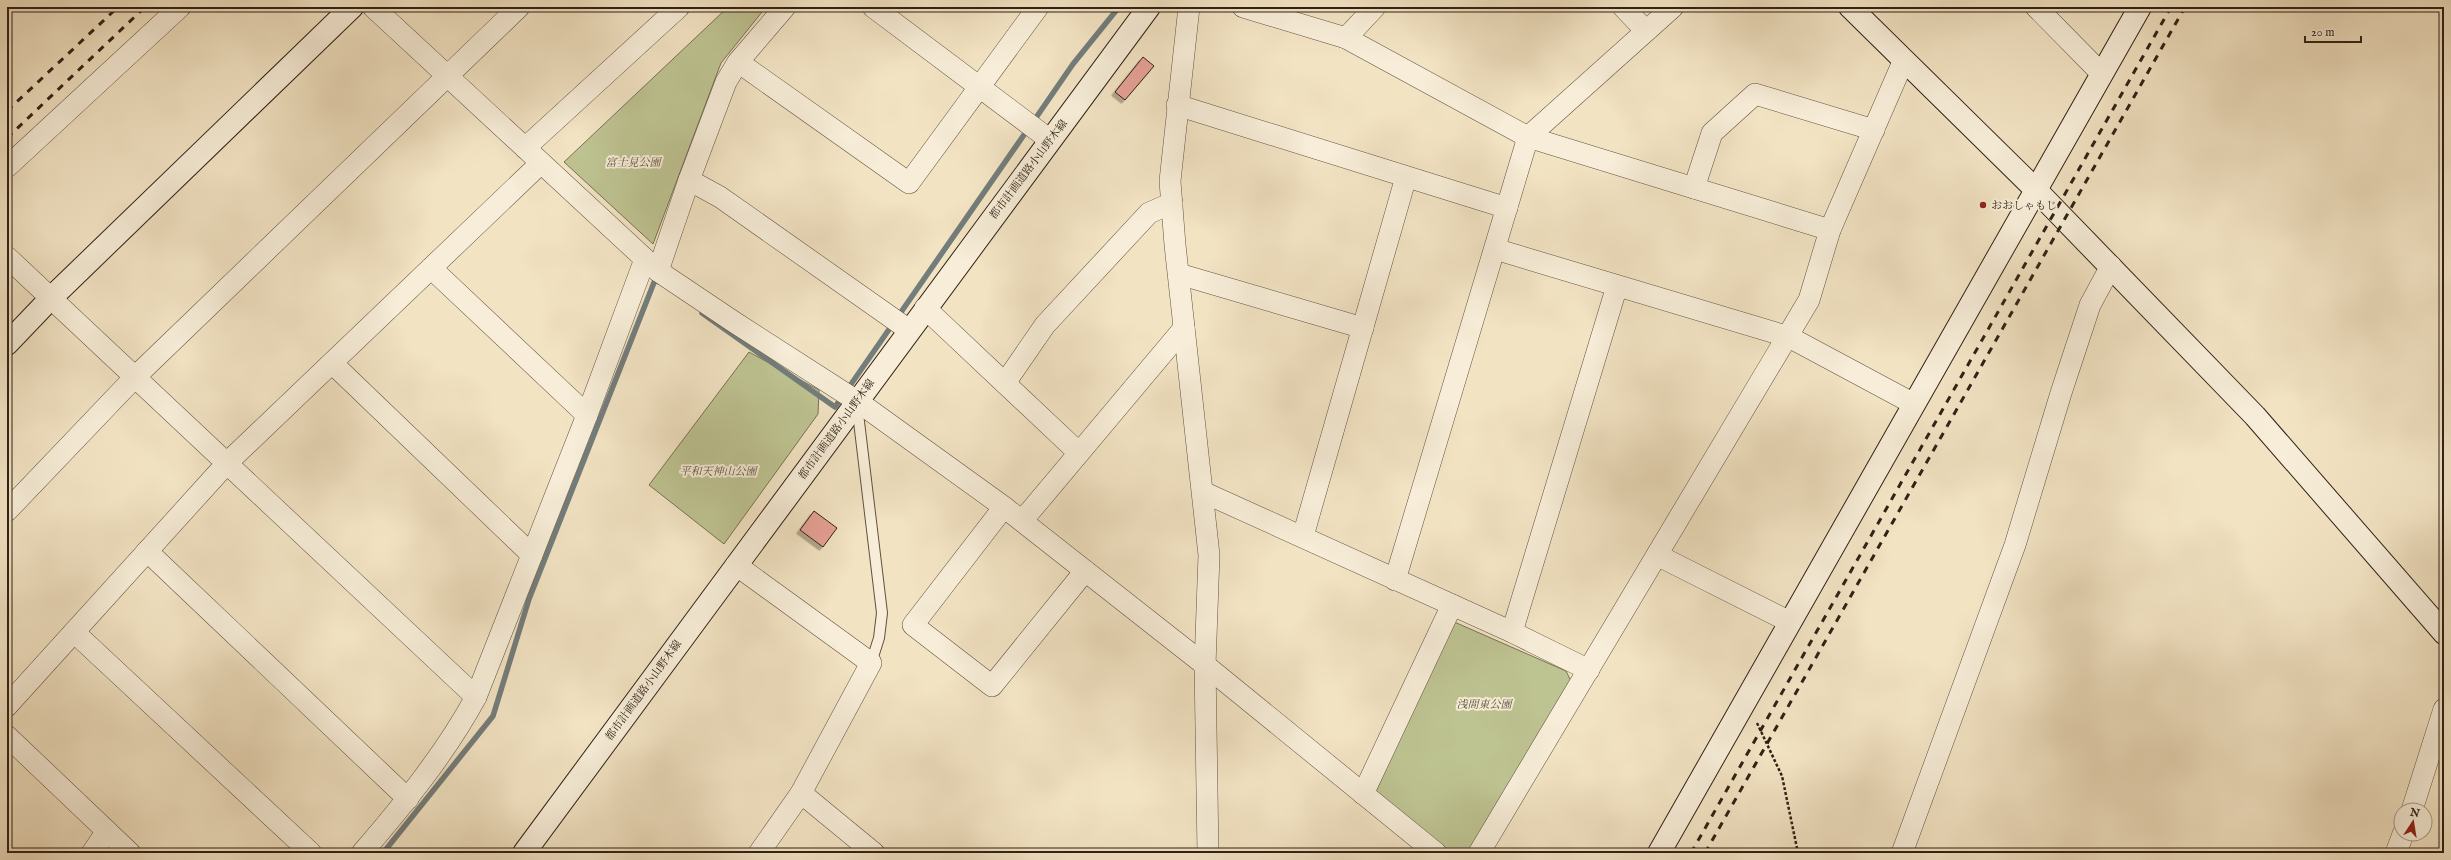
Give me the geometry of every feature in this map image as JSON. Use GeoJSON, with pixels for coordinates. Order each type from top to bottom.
{"type":"FeatureCollection","features":[{"type":"Feature","properties":{"kind":"street"},"geometry":{"type":"LineString","coordinates":[[7,167],[180,7]]}},
{"type":"Feature","properties":{"kind":"street"},"geometry":{"type":"LineString","coordinates":[[7,344],[50,299],[352,7]]}},
{"type":"Feature","properties":{"kind":"street"},"geometry":{"type":"LineString","coordinates":[[374,7],[524,148],[652,265],[734,322],[857,401],[1004,507],[1205,665],[1436,853]]}},
{"type":"Feature","properties":{"kind":"street"},"geometry":{"type":"LineString","coordinates":[[7,511],[134,378],[519,7]]}},
{"type":"Feature","properties":{"kind":"street"},"geometry":{"type":"LineString","coordinates":[[524,148],[679,7]]}},
{"type":"Feature","properties":{"kind":"street"},"geometry":{"type":"LineString","coordinates":[[362,853],[408,799],[459,728],[476,697],[587,415],[689,180],[726,82],[738,62],[785,7]]}},
{"type":"Feature","properties":{"kind":"street"},"geometry":{"type":"LineString","coordinates":[[873,7],[1050,140]]}},
{"type":"Feature","properties":{"kind":"street"},"geometry":{"type":"LineString","coordinates":[[738,62],[909,183],[1038,7]]}},
{"type":"Feature","properties":{"kind":"street","name":"都市計画道路小山野木線"},"geometry":{"type":"LineString","coordinates":[[524,853],[925,308],[1149,7]]}},
{"type":"Feature","properties":{"kind":"street"},"geometry":{"type":"LineString","coordinates":[[1189,7],[1177,105],[1170,181],[1184,328],[1209,555],[1205,665],[1208,853]]}},
{"type":"Feature","properties":{"kind":"street"},"geometry":{"type":"LineString","coordinates":[[1243,7],[1346,38],[1528,137],[1830,230]]}},
{"type":"Feature","properties":{"kind":"street"},"geometry":{"type":"LineString","coordinates":[[1346,38],[1375,7]]}},
{"type":"Feature","properties":{"kind":"street"},"geometry":{"type":"LineString","coordinates":[[1622,7],[1646,31]]}},
{"type":"Feature","properties":{"kind":"street"},"geometry":{"type":"LineString","coordinates":[[1396,580],[1528,137],[1673,7]]}},
{"type":"Feature","properties":{"kind":"street"},"geometry":{"type":"LineString","coordinates":[[1850,7],[1903,62],[2036,190],[2255,416],[2443,630]]}},
{"type":"Feature","properties":{"kind":"street"},"geometry":{"type":"LineString","coordinates":[[2036,7],[2102,74]]}},
{"type":"Feature","properties":{"kind":"street"},"geometry":{"type":"LineString","coordinates":[[1659,853],[2140,7]]}},
{"type":"Feature","properties":{"kind":"street"},"geometry":{"type":"LineString","coordinates":[[1479,853],[1590,670],[1809,300],[1830,230],[1903,62]]}},
{"type":"Feature","properties":{"kind":"street"},"geometry":{"type":"LineString","coordinates":[[1694,188],[1712,133],[1756,94],[1874,130]]}},
{"type":"Feature","properties":{"kind":"street"},"geometry":{"type":"LineString","coordinates":[[1177,105],[1507,208]]}},
{"type":"Feature","properties":{"kind":"street"},"geometry":{"type":"LineString","coordinates":[[7,706],[228,462],[541,163]]}},
{"type":"Feature","properties":{"kind":"street"},"geometry":{"type":"LineString","coordinates":[[1303,536],[1406,177]]}},
{"type":"Feature","properties":{"kind":"street"},"geometry":{"type":"LineString","coordinates":[[689,180],[720,197],[909,330]]}},
{"type":"Feature","properties":{"kind":"street"},"geometry":{"type":"LineString","coordinates":[[1005,383],[1044,325],[1149,213],[1172,203]]}},
{"type":"Feature","properties":{"kind":"street"},"geometry":{"type":"LineString","coordinates":[[1495,249],[1788,337],[1914,404]]}},
{"type":"Feature","properties":{"kind":"street"},"geometry":{"type":"LineString","coordinates":[[7,257],[134,378],[228,462],[476,697]]}},
{"type":"Feature","properties":{"kind":"street"},"geometry":{"type":"LineString","coordinates":[[1902,853],[2015,545],[2060,393],[2090,305],[2111,266]]}},
{"type":"Feature","properties":{"kind":"street"},"geometry":{"type":"LineString","coordinates":[[432,268],[587,415]]}},
{"type":"Feature","properties":{"kind":"street"},"geometry":{"type":"LineString","coordinates":[[1179,274],[1363,328]]}},
{"type":"Feature","properties":{"kind":"street"},"geometry":{"type":"LineString","coordinates":[[1512,632],[1617,286]]}},
{"type":"Feature","properties":{"kind":"street"},"geometry":{"type":"LineString","coordinates":[[925,308],[1079,453]]}},
{"type":"Feature","properties":{"kind":"street"},"geometry":{"type":"LineString","coordinates":[[1022,521],[1184,328]]}},
{"type":"Feature","properties":{"kind":"street"},"geometry":{"type":"LineString","coordinates":[[332,363],[532,555]]}},
{"type":"Feature","properties":{"kind":"street"},"geometry":{"type":"LineString","coordinates":[[1203,492],[1512,632],[1590,670]]}},
{"type":"Feature","properties":{"kind":"street"},"geometry":{"type":"LineString","coordinates":[[1004,507],[913,625],[992,686],[1085,570]]}},
{"type":"Feature","properties":{"kind":"street"},"geometry":{"type":"LineString","coordinates":[[147,551],[408,799]]}},
{"type":"Feature","properties":{"kind":"street"},"geometry":{"type":"LineString","coordinates":[[1657,555],[1790,622]]}},
{"type":"Feature","properties":{"kind":"street"},"geometry":{"type":"LineString","coordinates":[[736,565],[871,662],[801,793],[758,853]]}},
{"type":"Feature","properties":{"kind":"street"},"geometry":{"type":"LineString","coordinates":[[1363,794],[1452,605]]}},
{"type":"Feature","properties":{"kind":"street"},"geometry":{"type":"LineString","coordinates":[[74,632],[311,853]]}},
{"type":"Feature","properties":{"kind":"street"},"geometry":{"type":"LineString","coordinates":[[2415,802],[2444,709]]}},
{"type":"Feature","properties":{"kind":"street"},"geometry":{"type":"LineString","coordinates":[[7,736],[130,853]]}},
{"type":"Feature","properties":{"kind":"street"},"geometry":{"type":"LineString","coordinates":[[801,793],[874,853]]}},
{"type":"Feature","properties":{"kind":"street"},"geometry":{"type":"LineString","coordinates":[[92,853],[107,831]]}},
{"type":"Feature","properties":{"kind":"street"},"geometry":{"type":"LineString","coordinates":[[2396,853],[2400,842]]}},
{"type":"Feature","properties":{"kind":"lane"},"geometry":{"type":"LineString","coordinates":[[857,401],[881,593],[882,613],[879,638],[871,662]]}},
{"type":"Feature","properties":{"kind":"path"},"geometry":{"type":"LineString","coordinates":[[1746,701],[1782,776],[1798,853]]}},
{"type":"Feature","properties":{"kind":"green space","name":"富士見公園"},"geometry":{"type":"Polygon","coordinates":[[[728,7],[766,7],[721,63],[653,244],[564,162],[728,7]]]}},
{"type":"Feature","properties":{"kind":"green space","name":"平和天神山公園"},"geometry":{"type":"Polygon","coordinates":[[[749,352],[819,390],[818,414],[724,544],[649,485],[749,352]]]}},
{"type":"Feature","properties":{"kind":"green space","name":"浅間東公園"},"geometry":{"type":"Polygon","coordinates":[[[1452,621],[1566,671],[1571,681],[1471,853],[1449,853],[1376,791],[1452,621]]]}},
{"type":"Feature","properties":{"kind":"building"},"geometry":{"type":"Polygon","coordinates":[[[1143,57],[1154,66],[1125,100],[1115,92],[1143,57]]]}},
{"type":"Feature","properties":{"kind":"building"},"geometry":{"type":"Polygon","coordinates":[[[814,511],[837,528],[823,547],[800,530],[814,511]]]}},
{"type":"Feature","properties":{"kind":"waterway"},"geometry":{"type":"LineString","coordinates":[[1033,122],[1073,64],[1119,7]]}},
{"type":"Feature","properties":{"kind":"waterway"},"geometry":{"type":"LineString","coordinates":[[847,390],[1028,129]]}},
{"type":"Feature","properties":{"kind":"waterway"},"geometry":{"type":"LineString","coordinates":[[383,853],[493,716],[529,599],[655,280],[659,282]]}},
{"type":"Feature","properties":{"kind":"waterway"},"geometry":{"type":"LineString","coordinates":[[702,313],[835,407],[842,397]]}},
{"type":"Feature","properties":{"kind":"railway"},"geometry":{"type":"LineString","coordinates":[[7,111],[118,7]]}},
{"type":"Feature","properties":{"kind":"railway"},"geometry":{"type":"LineString","coordinates":[[7,138],[145,7]]}},
{"type":"Feature","properties":{"kind":"railway"},"geometry":{"type":"LineString","coordinates":[[1691,853],[2171,7]]}},
{"type":"Feature","properties":{"kind":"railway"},"geometry":{"type":"LineString","coordinates":[[1705,853],[2185,7]]}},
{"type":"Feature","properties":{"kind":"place","name":"おおしゃもじ"},"geometry":{"type":"Point","coordinates":[1983,205]}}]}
